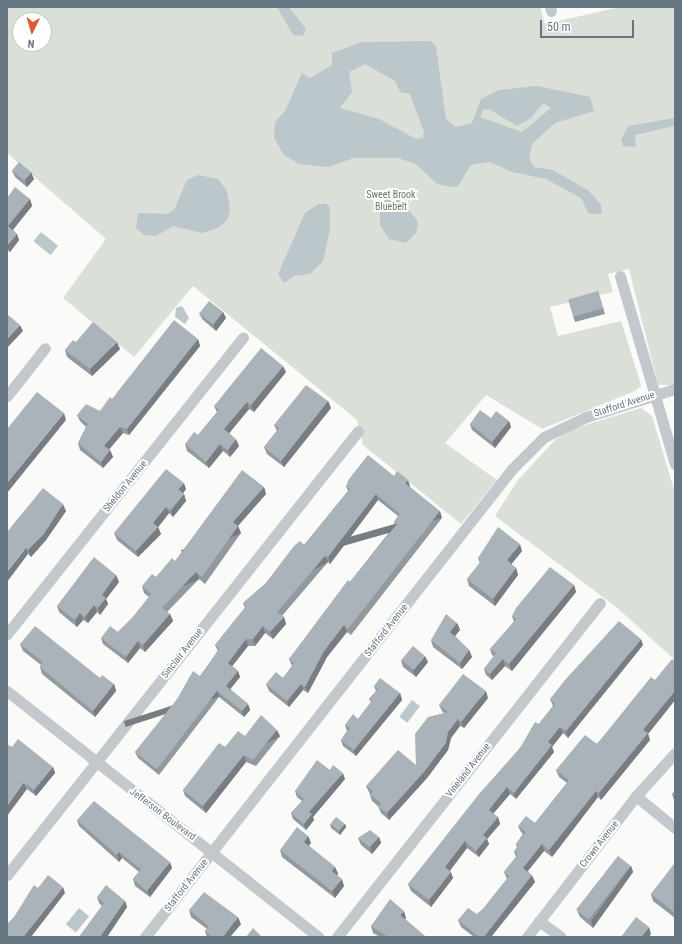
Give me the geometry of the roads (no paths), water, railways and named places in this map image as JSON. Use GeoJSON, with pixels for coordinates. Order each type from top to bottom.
{"type":"FeatureCollection","features":[{"type":"Feature","properties":{"kind":"street"},"geometry":{"type":"LineString","coordinates":[[620,276],[675,464]]}},
{"type":"Feature","properties":{"kind":"street","name":"Sheldon Avenue"},"geometry":{"type":"LineString","coordinates":[[7,634],[244,337]]}},
{"type":"Feature","properties":{"kind":"street"},"geometry":{"type":"LineString","coordinates":[[7,396],[45,348]]}},
{"type":"Feature","properties":{"kind":"street","name":"Stafford Avenue"},"geometry":{"type":"LineString","coordinates":[[145,937],[518,464],[544,436],[586,417],[654,394],[675,389]]}},
{"type":"Feature","properties":{"kind":"street","name":"Sinclair Avenue"},"geometry":{"type":"LineString","coordinates":[[7,875],[358,431]]}},
{"type":"Feature","properties":{"kind":"street","name":"Vineland Avenue"},"geometry":{"type":"LineString","coordinates":[[337,937],[600,602]]}},
{"type":"Feature","properties":{"kind":"street","name":"Jefferson Boulevard"},"geometry":{"type":"LineString","coordinates":[[7,692],[318,937]]}},
{"type":"Feature","properties":{"kind":"street","name":"Crown Avenue"},"geometry":{"type":"LineString","coordinates":[[527,937],[636,796],[675,753]]}},
{"type":"Feature","properties":{"kind":"street"},"geometry":{"type":"LineString","coordinates":[[636,796],[675,828]]}},
{"type":"Feature","properties":{"kind":"street"},"geometry":{"type":"LineString","coordinates":[[539,921],[561,937]]}},
{"type":"Feature","properties":{"kind":"park label","name":"Sweet Brook Bluebelt"},"geometry":{"type":"Point","coordinates":[391,200]}}]}
